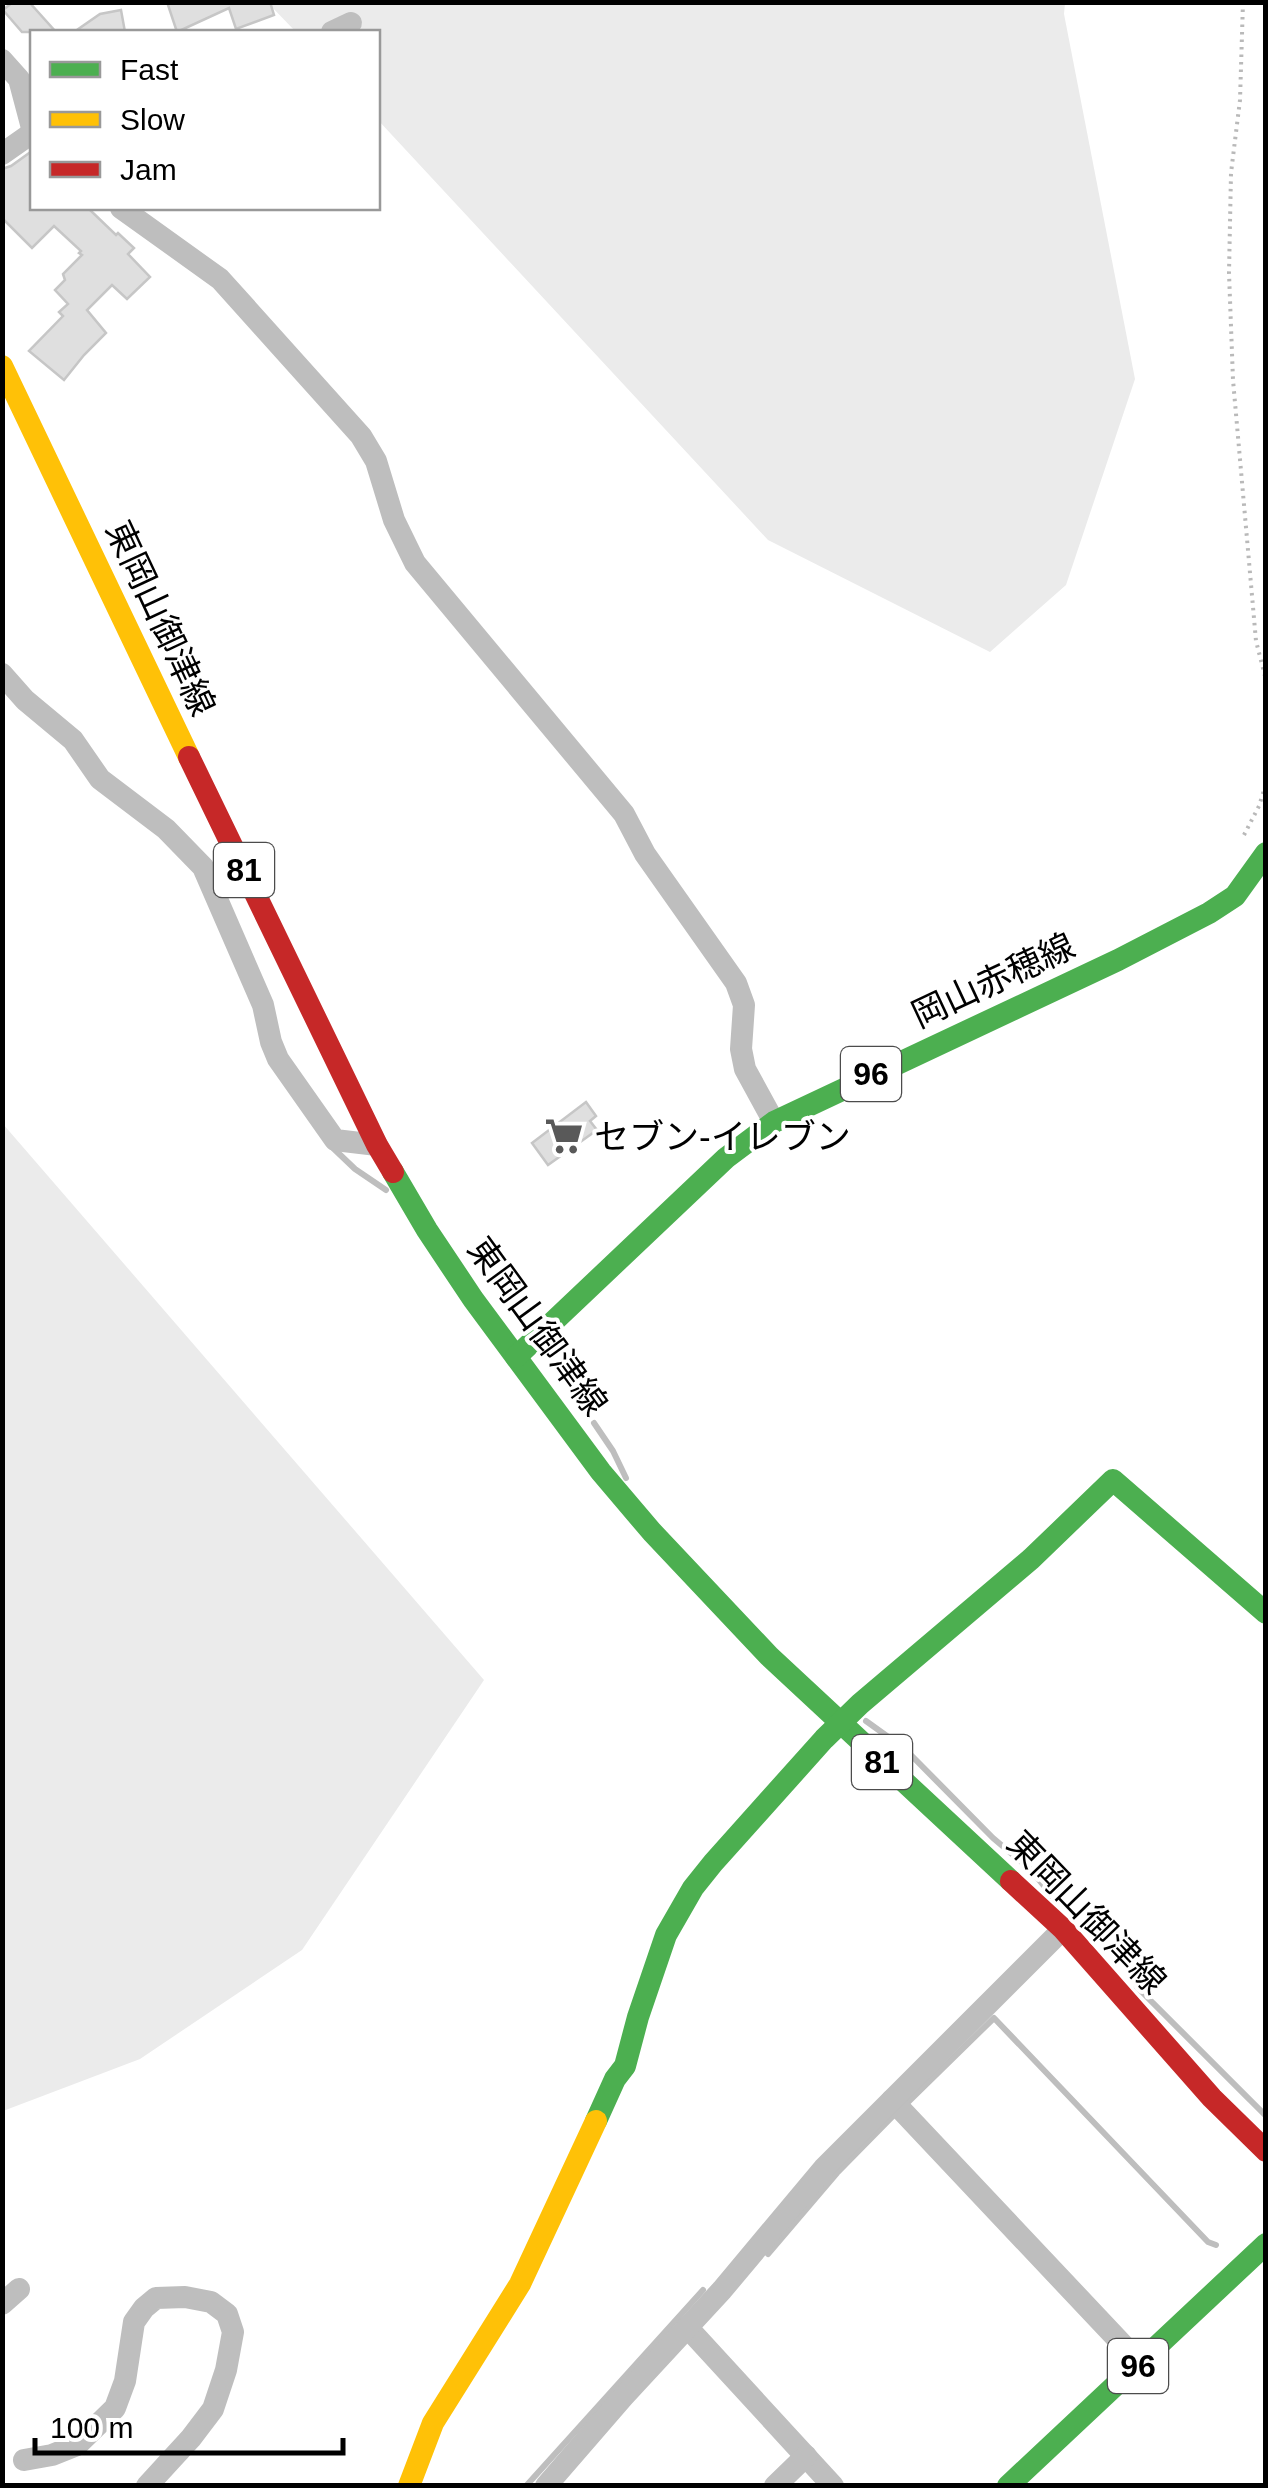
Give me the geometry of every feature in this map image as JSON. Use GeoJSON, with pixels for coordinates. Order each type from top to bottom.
{"type":"FeatureCollection","features":[{"type":"Feature","properties":{"kind":"main road","name":"東岡山御津線"},"geometry":{"type":"LineString","coordinates":[[2,366],[377,1145],[473,1299],[601,1472],[652,1532],[769,1656],[1063,1929],[1212,2098],[1266,2150]]}},
{"type":"Feature","properties":{"kind":"main road","name":"岡山赤穂線"},"geometry":{"type":"LineString","coordinates":[[516,1357],[726,1158],[774,1122],[1209,913],[1235,896],[1262,867]]}},
{"type":"Feature","properties":{"kind":"main road"},"geometry":{"type":"LineString","coordinates":[[408,2486],[433,2424],[520,2284],[615,2079],[625,2066],[666,1935],[692,1888],[840,1723],[1031,1559],[1113,1480],[1266,1613]]}},
{"type":"Feature","properties":{"kind":"main road","name":"96"},"geometry":{"type":"LineString","coordinates":[[1008,2486],[1266,2244]]}},
{"type":"Feature","properties":{"kind":"street"},"geometry":{"type":"LineString","coordinates":[[2,60],[18,79],[30,123]]}},
{"type":"Feature","properties":{"kind":"street"},"geometry":{"type":"LineString","coordinates":[[2,154],[30,132]]}},
{"type":"Feature","properties":{"kind":"street"},"geometry":{"type":"LineString","coordinates":[[124,210],[220,279],[362,436],[376,461],[394,520],[416,563],[624,814],[645,854],[736,983],[744,1005],[741,1049],[745,1070],[774,1122]]}},
{"type":"Feature","properties":{"kind":"street"},"geometry":{"type":"LineString","coordinates":[[2,674],[25,700],[73,740],[100,778],[166,829],[203,867],[263,1004],[278,1058],[335,1140],[377,1145]]}},
{"type":"Feature","properties":{"kind":"street"},"geometry":{"type":"LineString","coordinates":[[546,2486],[824,2168],[898,2106],[1063,1929]]}},
{"type":"Feature","properties":{"kind":"street"},"geometry":{"type":"LineString","coordinates":[[898,2106],[1140,2363]]}},
{"type":"Feature","properties":{"kind":"street"},"geometry":{"type":"LineString","coordinates":[[24,2460],[77,2445],[115,2408],[125,2382],[134,2322],[144,2308],[156,2298],[185,2297],[211,2302],[227,2314],[234,2332],[214,2409],[147,2486]]}},
{"type":"Feature","properties":{"kind":"street"},"geometry":{"type":"LineString","coordinates":[[688,2327],[833,2486]]}},
{"type":"Feature","properties":{"kind":"street"},"geometry":{"type":"LineString","coordinates":[[775,2486],[806,2456]]}},
{"type":"Feature","properties":{"kind":"path"},"geometry":{"type":"LineString","coordinates":[[1243,2],[1240,100],[1231,172],[1229,273],[1233,380],[1256,641],[1266,680]]}},
{"type":"Feature","properties":{"kind":"shaded area"},"geometry":{"type":"Polygon","coordinates":[[[268,3],[1065,3],[1135,379],[1066,585],[990,652],[768,540],[380,122],[380,30],[294,30],[268,3]]]}},
{"type":"Feature","properties":{"kind":"shaded area"},"geometry":{"type":"Polygon","coordinates":[[[3,1124],[484,1680],[302,1950],[140,2059],[3,2111],[3,1124]]]}},
{"type":"Feature","properties":{"kind":"building"},"geometry":{"type":"Polygon","coordinates":[[[13,2],[29,2],[54,30],[22,32],[3,10],[13,2]]]}},
{"type":"Feature","properties":{"kind":"building"},"geometry":{"type":"Polygon","coordinates":[[[167,2],[270,2],[274,15],[236,29],[229,8],[176,30],[167,2]]]}},
{"type":"Feature","properties":{"kind":"building"},"geometry":{"type":"Polygon","coordinates":[[[121,10],[125,30],[77,30],[100,14],[121,10]]]}},
{"type":"Feature","properties":{"kind":"building"},"geometry":{"type":"Polygon","coordinates":[[[30,152],[30,210],[90,210],[134,248],[128,254],[150,277],[127,299],[112,285],[87,310],[106,333],[64,380],[29,351],[63,316],[59,312],[68,304],[55,290],[65,280],[63,274],[82,255],[54,226],[32,248],[2,218],[2,169],[30,152]]]}},
{"type":"Feature","properties":{"kind":"building","name":"セブン-イレブン"},"geometry":{"type":"Polygon","coordinates":[[[586,1102],[596,1116],[590,1121],[597,1130],[548,1165],[532,1143],[586,1102]]]}},
{"type":"Feature","properties":{"kind":"waterway"},"geometry":{"type":"LineString","coordinates":[[333,1148],[386,1190]]}},
{"type":"Feature","properties":{"kind":"waterway"},"geometry":{"type":"LineString","coordinates":[[594,1423],[626,1478]]}},
{"type":"Feature","properties":{"kind":"waterway"},"geometry":{"type":"LineString","coordinates":[[866,1721],[905,1749],[993,1838],[1031,1870],[1054,1898]]}},
{"type":"Feature","properties":{"kind":"waterway"},"geometry":{"type":"LineString","coordinates":[[1137,1987],[1266,2116]]}},
{"type":"Feature","properties":{"kind":"waterway"},"geometry":{"type":"LineString","coordinates":[[904,2106],[994,2018],[1208,2242],[1216,2245]]}},
{"type":"Feature","properties":{"kind":"waterway"},"geometry":{"type":"LineString","coordinates":[[768,2254],[837,2173],[895,2114]]}},
{"type":"Feature","properties":{"kind":"waterway"},"geometry":{"type":"LineString","coordinates":[[526,2486],[703,2290]]}},
{"type":"Feature","properties":{"kind":"traffic: fast"},"geometry":{"type":"LineString","coordinates":[[516,1357],[726,1158],[774,1122],[1209,913],[1235,896],[1266,853]]}},
{"type":"Feature","properties":{"kind":"traffic: fast"},"geometry":{"type":"LineString","coordinates":[[393,1172],[473,1299],[601,1472],[652,1532],[769,1656],[1011,1881]]}},
{"type":"Feature","properties":{"kind":"traffic: fast"},"geometry":{"type":"LineString","coordinates":[[596,2121],[625,2066],[666,1935],[693,1888],[713,1863],[860,1704],[1031,1559],[1113,1480],[1266,1613]]}},
{"type":"Feature","properties":{"kind":"traffic: fast"},"geometry":{"type":"LineString","coordinates":[[1008,2486],[1266,2244]]}},
{"type":"Feature","properties":{"kind":"traffic: slow"},"geometry":{"type":"LineString","coordinates":[[2,366],[189,757]]}},
{"type":"Feature","properties":{"kind":"traffic: slow"},"geometry":{"type":"LineString","coordinates":[[409,2486],[433,2423],[520,2284],[596,2121]]}},
{"type":"Feature","properties":{"kind":"traffic: jam"},"geometry":{"type":"LineString","coordinates":[[189,757],[393,1172]]}},
{"type":"Feature","properties":{"kind":"traffic: jam"},"geometry":{"type":"LineString","coordinates":[[1011,1881],[1063,1929],[1212,2098],[1266,2151]]}},
{"type":"Feature","properties":{"kind":"place","name":"セブン-イレブン"},"geometry":{"type":"Point","coordinates":[564,1136]}}]}
